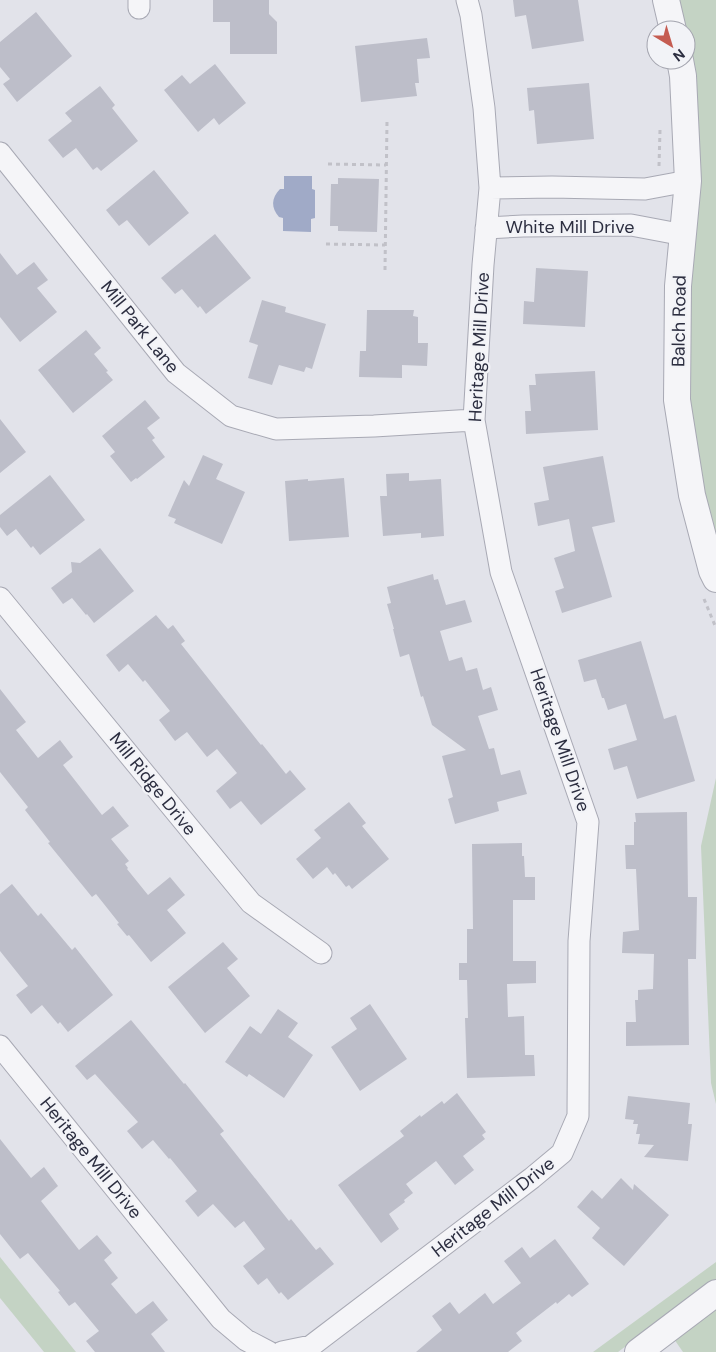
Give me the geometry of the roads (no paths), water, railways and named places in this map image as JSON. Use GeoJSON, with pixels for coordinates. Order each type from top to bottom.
{"type":"FeatureCollection","features":[{"type":"Feature","properties":{"kind":"street"},"geometry":{"type":"LineString","coordinates":[[666,0],[671,20]]}},
{"type":"Feature","properties":{"kind":"street","name":"Heritage Mill Drive"},"geometry":{"type":"LineString","coordinates":[[282,1352],[311,1346],[532,1178],[562,1153],[578,1116],[578,941],[588,822],[501,572],[474,420],[490,188],[484,108],[469,8]]}},
{"type":"Feature","properties":{"kind":"street","name":"Balch Road"},"geometry":{"type":"LineString","coordinates":[[682,70],[688,182],[678,286],[677,400],[692,495],[712,571],[716,579]]}},
{"type":"Feature","properties":{"kind":"street","name":"Mill Park Lane"},"geometry":{"type":"LineString","coordinates":[[0,153],[176,373],[231,416],[276,429],[474,420]]}},
{"type":"Feature","properties":{"kind":"street"},"geometry":{"type":"LineString","coordinates":[[490,188],[645,189],[688,182]]}},
{"type":"Feature","properties":{"kind":"street","name":"White Mill Drive"},"geometry":{"type":"LineString","coordinates":[[486,228],[631,224],[684,235]]}},
{"type":"Feature","properties":{"kind":"street","name":"Mill Ridge Drive"},"geometry":{"type":"LineString","coordinates":[[0,598],[251,903],[321,953]]}},
{"type":"Feature","properties":{"kind":"street","name":"Heritage Mill Drive"},"geometry":{"type":"LineString","coordinates":[[0,1046],[221,1319],[246,1340],[269,1352]]}},
{"type":"Feature","properties":{"kind":"street"},"geometry":{"type":"LineString","coordinates":[[638,1352],[716,1293]]}},
{"type":"Feature","properties":{"kind":"water"},"geometry":{"type":"Polygon","coordinates":[[[284,176],[312,176],[312,189],[315,190],[315,218],[311,219],[311,232],[283,231],[283,218],[276,214],[273,203],[277,192],[280,189],[284,189],[284,176]]]}}]}
